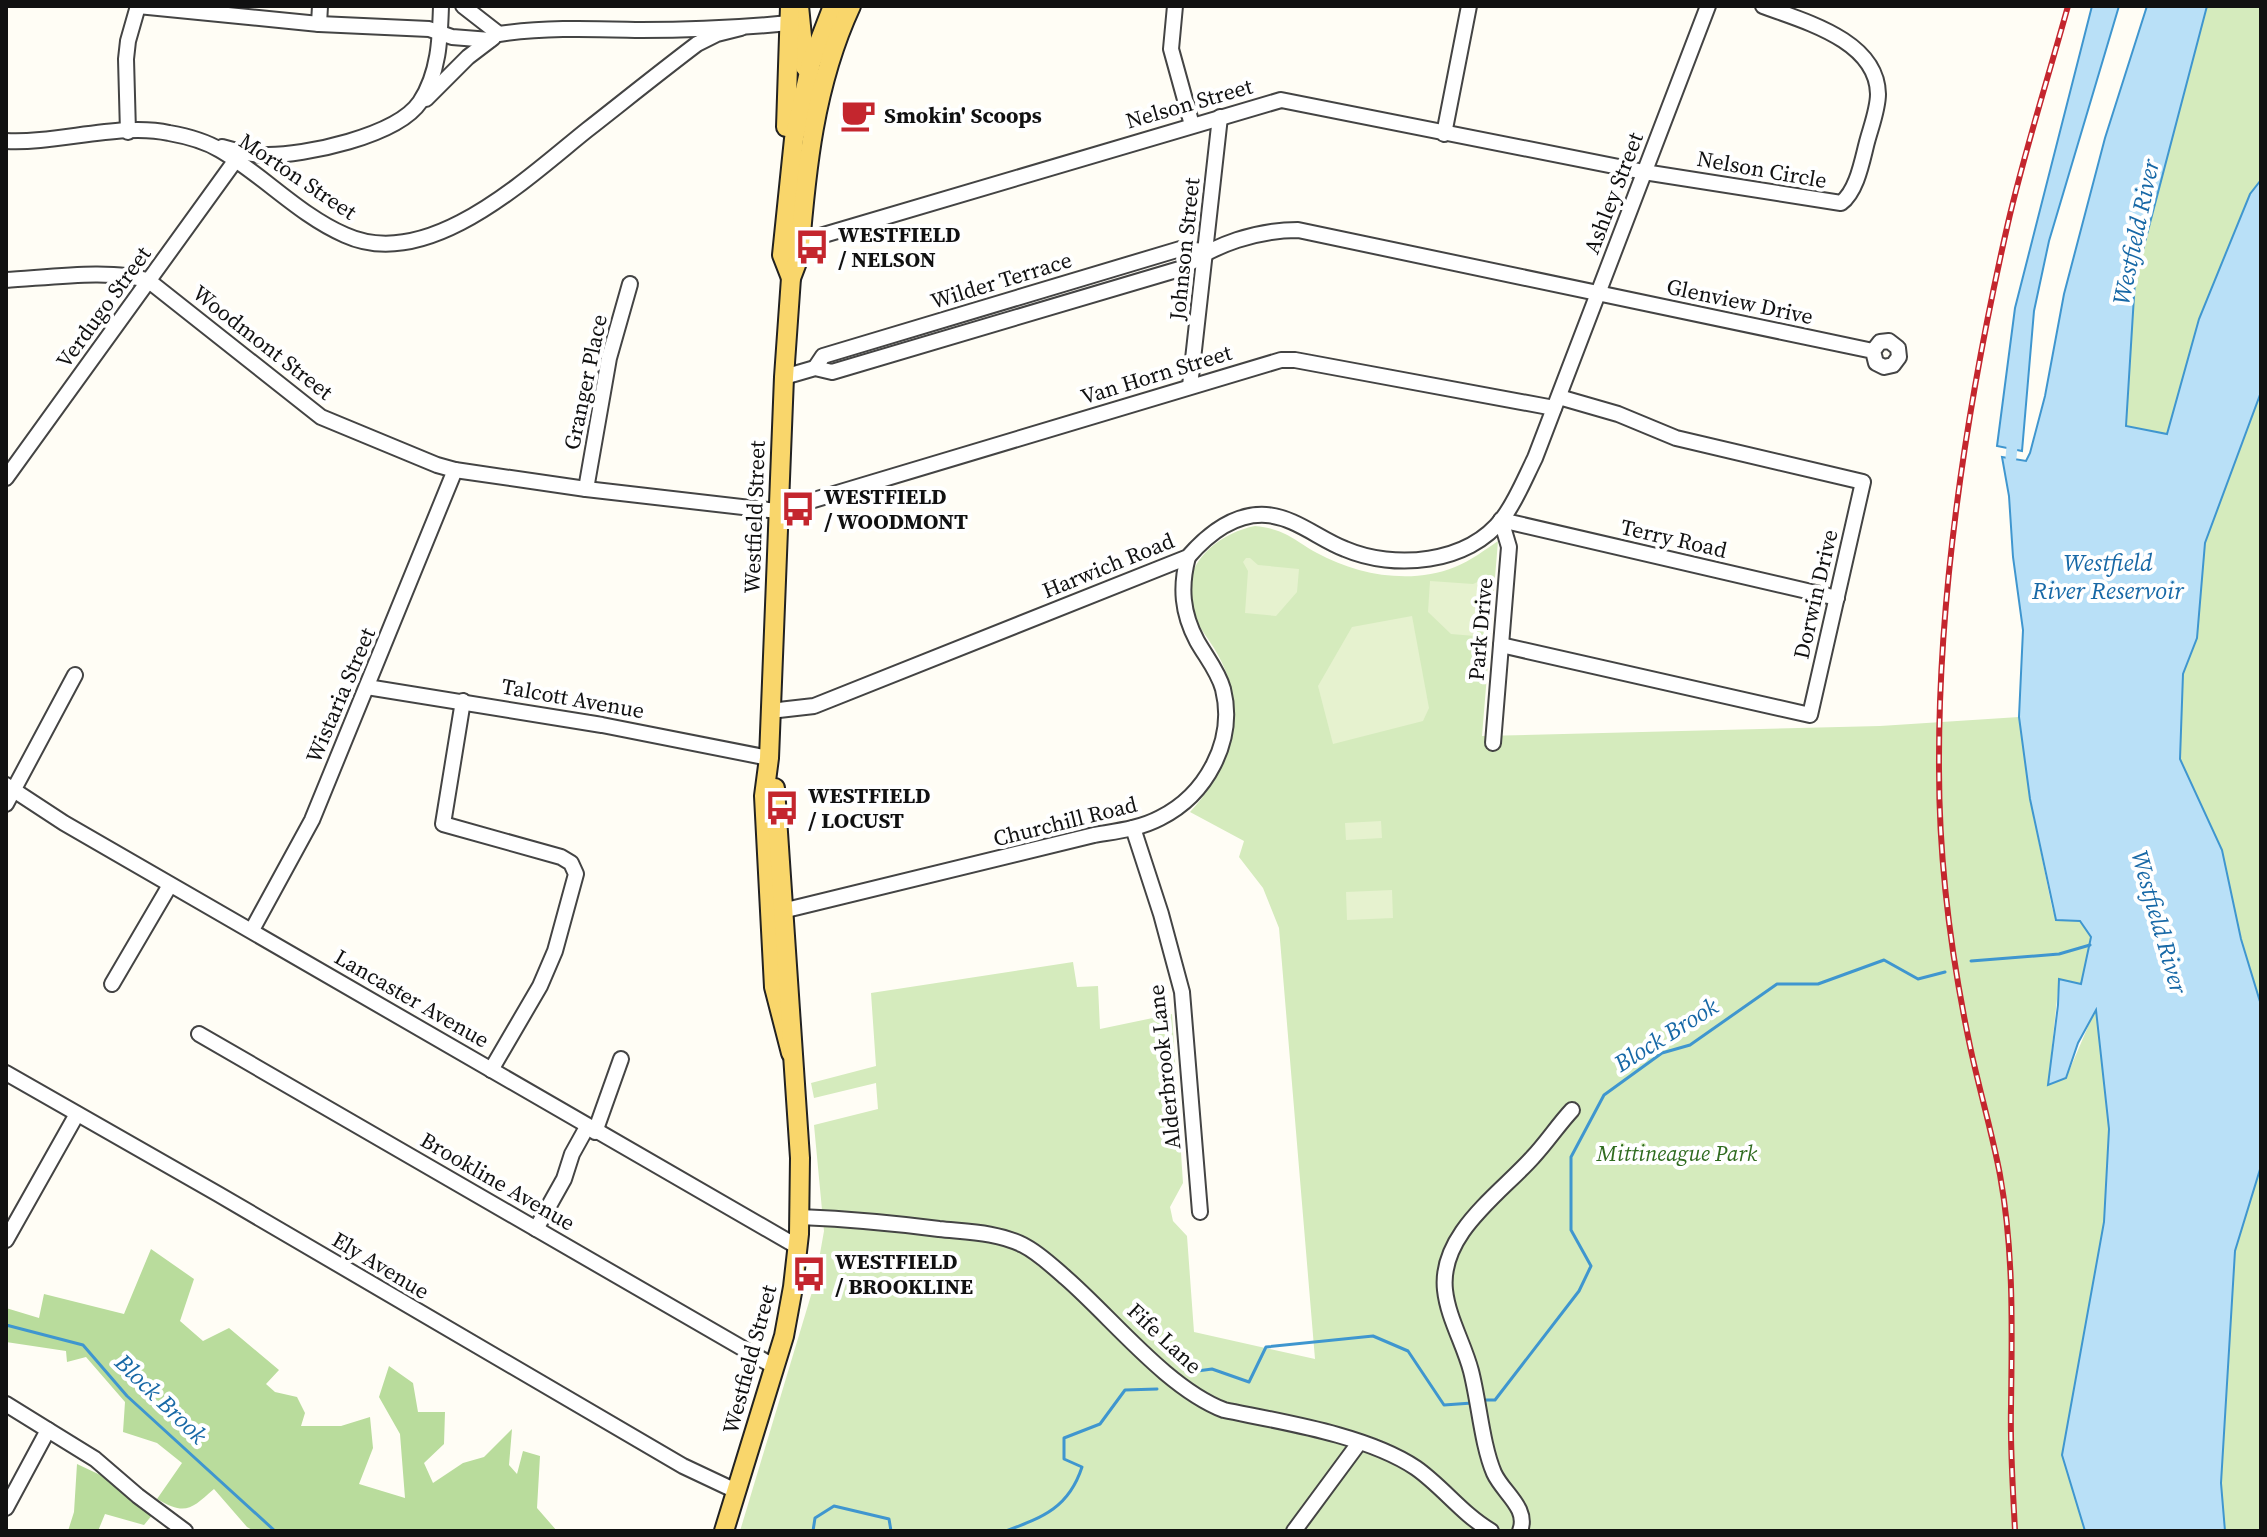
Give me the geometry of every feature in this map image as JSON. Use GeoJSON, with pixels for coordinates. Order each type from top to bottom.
{"type":"FeatureCollection","features":[{"type":"Feature","properties":{"kind":"main road"},"geometry":{"type":"LineString","coordinates":[[794,13],[824,6]]}},
{"type":"Feature","properties":{"kind":"main road","name":"Westfield Street"},"geometry":{"type":"LineString","coordinates":[[791,278],[782,255],[791,164],[806,78],[833,6]]}},
{"type":"Feature","properties":{"kind":"main road","name":"Westfield Street"},"geometry":{"type":"LineString","coordinates":[[724,1531],[775,1367],[789,1311],[798,1247],[799,1140],[791,1053],[774,987],[776,794],[769,758],[777,511],[791,278],[799,257],[815,112],[831,56],[851,6]]}},
{"type":"Feature","properties":{"kind":"main road"},"geometry":{"type":"LineString","coordinates":[[794,13],[806,78]]}},
{"type":"Feature","properties":{"kind":"main road"},"geometry":{"type":"LineString","coordinates":[[791,164],[786,132],[794,13]]}},
{"type":"Feature","properties":{"kind":"street"},"geometry":{"type":"LineString","coordinates":[[128,132],[126,59],[138,6],[319,24],[440,31],[452,37],[494,37],[533,29],[741,28],[794,13]]}},
{"type":"Feature","properties":{"kind":"street"},"geometry":{"type":"LineString","coordinates":[[319,24],[320,6]]}},
{"type":"Feature","properties":{"kind":"street"},"geometry":{"type":"LineString","coordinates":[[419,104],[434,71],[441,6]]}},
{"type":"Feature","properties":{"kind":"street"},"geometry":{"type":"LineString","coordinates":[[463,6],[494,37]]}},
{"type":"Feature","properties":{"kind":"street"},"geometry":{"type":"LineString","coordinates":[[1175,6],[1170,45],[1192,125]]}},
{"type":"Feature","properties":{"kind":"street"},"geometry":{"type":"LineString","coordinates":[[1444,134],[1469,6]]}},
{"type":"Feature","properties":{"kind":"street","name":"Ashley Street"},"geometry":{"type":"LineString","coordinates":[[1557,402],[1708,6]]}},
{"type":"Feature","properties":{"kind":"street","name":"Nelson Circle"},"geometry":{"type":"LineString","coordinates":[[1644,172],[1722,182],[1835,204],[1845,201],[1860,167],[1877,103],[1874,75],[1863,58],[1845,42],[1801,20],[1763,6]]}},
{"type":"Feature","properties":{"kind":"street","name":"Morton Street"},"geometry":{"type":"LineString","coordinates":[[6,141],[166,132],[203,142],[346,236],[386,245],[420,239],[468,218],[499,199],[697,44],[717,34],[741,28]]}},
{"type":"Feature","properties":{"kind":"street"},"geometry":{"type":"LineString","coordinates":[[203,142],[262,155],[312,151],[373,133],[419,104],[468,57],[494,37]]}},
{"type":"Feature","properties":{"kind":"street","name":"Nelson Street"},"geometry":{"type":"LineString","coordinates":[[800,242],[1281,100],[1644,172]]}},
{"type":"Feature","properties":{"kind":"street","name":"Johnson Street"},"geometry":{"type":"LineString","coordinates":[[1190,386],[1220,117]]}},
{"type":"Feature","properties":{"kind":"street","name":"Verdugo Street"},"geometry":{"type":"LineString","coordinates":[[6,478],[235,161]]}},
{"type":"Feature","properties":{"kind":"street","name":"Wilder Terrace"},"geometry":{"type":"LineString","coordinates":[[784,377],[815,368],[832,372],[1183,268],[1206,251],[1275,230],[1298,230],[1598,294]]}},
{"type":"Feature","properties":{"kind":"street","name":"Wilder Terrace"},"geometry":{"type":"LineString","coordinates":[[815,368],[823,356],[938,321],[1180,249],[1206,251]]}},
{"type":"Feature","properties":{"kind":"street","name":"Woodmont Street"},"geometry":{"type":"LineString","coordinates":[[6,280],[115,275],[137,276],[149,281],[321,417],[455,470],[777,511]]}},
{"type":"Feature","properties":{"kind":"street","name":"Granger Place"},"geometry":{"type":"LineString","coordinates":[[586,489],[609,358],[630,284]]}},
{"type":"Feature","properties":{"kind":"street"},"geometry":{"type":"LineString","coordinates":[[1059,285],[1065,303]]}},
{"type":"Feature","properties":{"kind":"street","name":"Glenview Drive"},"geometry":{"type":"LineString","coordinates":[[1598,294],[1873,351]]}},
{"type":"Feature","properties":{"kind":"street"},"geometry":{"type":"LineString","coordinates":[[938,321],[942,339]]}},
{"type":"Feature","properties":{"kind":"street","name":"Van Horn Street"},"geometry":{"type":"LineString","coordinates":[[777,511],[1275,361],[1290,359],[1557,402]]}},
{"type":"Feature","properties":{"kind":"street","name":"Harwich Road"},"geometry":{"type":"LineString","coordinates":[[770,711],[814,706],[1188,557],[1217,530],[1234,520],[1255,515],[1290,521],[1358,554],[1403,561],[1451,553],[1477,539],[1501,520],[1531,467],[1557,402]]}},
{"type":"Feature","properties":{"kind":"street","name":"Dorwin Drive"},"geometry":{"type":"LineString","coordinates":[[1501,645],[1810,715],[1837,598],[1863,482],[1676,438],[1618,414],[1557,402]]}},
{"type":"Feature","properties":{"kind":"street","name":"Wistaria Street"},"geometry":{"type":"LineString","coordinates":[[252,930],[312,820],[455,470]]}},
{"type":"Feature","properties":{"kind":"street","name":"Terry Road"},"geometry":{"type":"LineString","coordinates":[[1501,520],[1837,598]]}},
{"type":"Feature","properties":{"kind":"street","name":"Park Drive"},"geometry":{"type":"LineString","coordinates":[[1493,743],[1509,547],[1501,520]]}},
{"type":"Feature","properties":{"kind":"street","name":"Churchill Road"},"geometry":{"type":"LineString","coordinates":[[777,912],[1133,828],[1159,819],[1184,802],[1208,776],[1221,747],[1225,723],[1224,691],[1216,670],[1197,641],[1184,607],[1182,590],[1188,557]]}},
{"type":"Feature","properties":{"kind":"street"},"geometry":{"type":"LineString","coordinates":[[6,804],[10,787],[75,675]]}},
{"type":"Feature","properties":{"kind":"street","name":"Talcott Avenue"},"geometry":{"type":"LineString","coordinates":[[367,687],[602,725],[769,758]]}},
{"type":"Feature","properties":{"kind":"street"},"geometry":{"type":"LineString","coordinates":[[463,701],[443,824],[561,857],[575,868],[572,896],[551,964],[491,1070]]}},
{"type":"Feature","properties":{"kind":"street","name":"Lancaster Avenue"},"geometry":{"type":"LineString","coordinates":[[10,787],[64,823],[170,885],[798,1247]]}},
{"type":"Feature","properties":{"kind":"street","name":"Alderbrook Lane"},"geometry":{"type":"LineString","coordinates":[[1133,828],[1182,992],[1189,1048],[1200,1212]]}},
{"type":"Feature","properties":{"kind":"street"},"geometry":{"type":"LineString","coordinates":[[112,984],[170,885]]}},
{"type":"Feature","properties":{"kind":"street","name":"Brookline Avenue"},"geometry":{"type":"LineString","coordinates":[[199,1034],[775,1367]]}},
{"type":"Feature","properties":{"kind":"street"},"geometry":{"type":"LineString","coordinates":[[536,1229],[564,1179],[572,1154],[591,1130],[621,1059]]}},
{"type":"Feature","properties":{"kind":"street","name":"Ely Avenue"},"geometry":{"type":"LineString","coordinates":[[6,1073],[683,1466],[736,1491]]}},
{"type":"Feature","properties":{"kind":"street"},"geometry":{"type":"LineString","coordinates":[[1520,1531],[1522,1513],[1499,1482],[1491,1463],[1468,1357],[1446,1299],[1445,1270],[1454,1245],[1479,1210],[1535,1155],[1572,1110]]}},
{"type":"Feature","properties":{"kind":"street"},"geometry":{"type":"LineString","coordinates":[[7,1238],[77,1114]]}},
{"type":"Feature","properties":{"kind":"street","name":"Fife Lane"},"geometry":{"type":"LineString","coordinates":[[800,1217],[981,1233],[1021,1244],[1040,1255],[1076,1286],[1162,1369],[1204,1403],[1378,1448],[1419,1470],[1476,1522],[1491,1531]]}},
{"type":"Feature","properties":{"kind":"street"},"geometry":{"type":"LineString","coordinates":[[6,1404],[95,1459],[185,1531]]}},
{"type":"Feature","properties":{"kind":"street"},"geometry":{"type":"LineString","coordinates":[[6,1508],[48,1430]]}},
{"type":"Feature","properties":{"kind":"street"},"geometry":{"type":"LineString","coordinates":[[1294,1531],[1359,1443]]}},
{"type":"Feature","properties":{"kind":"green space"},"geometry":{"type":"Polygon","coordinates":[[[2207,6],[2261,6],[2261,180],[2250,194],[2199,319],[2167,435],[2125,426],[2135,280],[2207,6]]]}},
{"type":"Feature","properties":{"kind":"green space"},"geometry":{"type":"Polygon","coordinates":[[[2261,392],[2261,1005],[2241,939],[2222,850],[2180,760],[2183,674],[2197,638],[2205,543],[2261,392]]]}},
{"type":"Feature","properties":{"kind":"green space","name":"Mittineague Park"},"geometry":{"type":"Polygon","coordinates":[[[1255,526],[1282,532],[1333,561],[1384,575],[1420,576],[1455,567],[1498,541],[1482,736],[1880,726],[2019,717],[2030,799],[2052,908],[2056,919],[2080,921],[2091,937],[2081,985],[2059,980],[2048,1084],[2066,1078],[2096,1008],[2109,1129],[2104,1222],[2062,1455],[2085,1531],[740,1531],[815,1282],[824,1231],[814,1125],[878,1109],[876,1083],[814,1098],[811,1083],[876,1066],[871,993],[1073,962],[1077,987],[1098,986],[1100,1029],[1172,1014],[1183,1183],[1170,1207],[1173,1221],[1187,1236],[1194,1332],[1315,1359],[1279,928],[1263,888],[1239,857],[1244,841],[1190,812],[1216,777],[1225,758],[1234,718],[1227,676],[1191,607],[1191,577],[1196,564],[1216,543],[1255,526]]]}},
{"type":"Feature","properties":{"kind":"green space"},"geometry":{"type":"Polygon","coordinates":[[[1246,558],[1258,565],[1299,569],[1297,592],[1276,616],[1245,613],[1248,571],[1243,562],[1246,558]]]}},
{"type":"Feature","properties":{"kind":"green space"},"geometry":{"type":"Polygon","coordinates":[[[1482,580],[1485,586],[1479,594],[1475,636],[1451,634],[1428,612],[1430,581],[1473,584],[1482,580]]]}},
{"type":"Feature","properties":{"kind":"green space"},"geometry":{"type":"Polygon","coordinates":[[[1412,616],[1429,708],[1423,721],[1333,744],[1318,686],[1352,627],[1412,616]]]}},
{"type":"Feature","properties":{"kind":"green space"},"geometry":{"type":"Polygon","coordinates":[[[1381,821],[1382,838],[1346,840],[1345,823],[1381,821]]]}},
{"type":"Feature","properties":{"kind":"green space"},"geometry":{"type":"Polygon","coordinates":[[[1392,890],[1393,918],[1347,920],[1346,892],[1392,890]]]}},
{"type":"Feature","properties":{"kind":"green space"},"geometry":{"type":"Polygon","coordinates":[[[2261,1166],[2261,1531],[2225,1531],[2221,1483],[2235,1251],[2261,1166]]]}},
{"type":"Feature","properties":{"kind":"green space"},"geometry":{"type":"Polygon","coordinates":[[[151,1249],[194,1279],[180,1321],[203,1341],[229,1328],[279,1370],[266,1384],[275,1392],[297,1397],[305,1413],[301,1426],[341,1426],[370,1417],[373,1448],[359,1484],[405,1498],[400,1434],[379,1397],[389,1366],[413,1383],[418,1412],[445,1412],[444,1444],[424,1463],[433,1483],[463,1463],[484,1457],[512,1429],[509,1465],[517,1474],[523,1451],[540,1456],[537,1508],[557,1531],[254,1531],[214,1489],[188,1508],[175,1507],[157,1499],[182,1463],[157,1443],[123,1432],[125,1402],[86,1357],[67,1362],[66,1351],[6,1342],[6,1308],[39,1318],[44,1294],[124,1314],[151,1249]]]}},
{"type":"Feature","properties":{"kind":"green space"},"geometry":{"type":"Polygon","coordinates":[[[77,1464],[111,1480],[153,1514],[144,1525],[105,1514],[98,1531],[68,1531],[74,1512],[77,1464]]]}},
{"type":"Feature","properties":{"kind":"water"},"geometry":{"type":"Polygon","coordinates":[[[2092,6],[2119,6],[2049,241],[2034,311],[2022,451],[1997,446],[2015,308],[2092,6]]]}},
{"type":"Feature","properties":{"kind":"water","name":"Westfield River Reservoir"},"geometry":{"type":"Polygon","coordinates":[[[2147,6],[2207,6],[2135,280],[2126,426],[2167,434],[2199,319],[2250,194],[2261,180],[2261,392],[2205,543],[2197,638],[2183,674],[2180,759],[2222,850],[2241,939],[2261,1005],[2261,1166],[2235,1251],[2221,1483],[2225,1531],[2085,1531],[2062,1455],[2104,1222],[2109,1129],[2096,1010],[2078,1043],[2066,1078],[2048,1085],[2059,979],[2081,984],[2091,937],[2080,921],[2056,920],[2030,799],[2019,717],[2023,630],[2002,457],[2026,461],[2030,453],[2045,396],[2064,294],[2105,138],[2147,6]]]}},
{"type":"Feature","properties":{"kind":"waterway"},"geometry":{"type":"LineString","coordinates":[[2011,458],[2013,435]]}},
{"type":"Feature","properties":{"kind":"waterway","name":"Block Brook"},"geometry":{"type":"LineString","coordinates":[[1971,961],[2059,954],[2090,945]]}},
{"type":"Feature","properties":{"kind":"waterway","name":"Block Brook"},"geometry":{"type":"LineString","coordinates":[[1486,1400],[1495,1400],[1579,1291],[1591,1266],[1571,1230],[1571,1157],[1604,1095],[1662,1053],[1690,1045],[1777,984],[1818,984],[1884,960],[1918,979],[1945,972]]}},
{"type":"Feature","properties":{"kind":"waterway","name":"Block Brook"},"geometry":{"type":"LineString","coordinates":[[6,1325],[83,1345],[127,1396],[275,1531]]}},
{"type":"Feature","properties":{"kind":"waterway","name":"Block Brook"},"geometry":{"type":"LineString","coordinates":[[1190,1372],[1212,1369],[1249,1382],[1266,1347],[1373,1336],[1408,1351],[1444,1405],[1472,1403]]}},
{"type":"Feature","properties":{"kind":"waterway","name":"Block Brook"},"geometry":{"type":"LineString","coordinates":[[1006,1531],[1053,1509],[1077,1481],[1082,1467],[1064,1459],[1064,1438],[1100,1424],[1125,1390],[1157,1389]]}},
{"type":"Feature","properties":{"kind":"waterway","name":"Block Brook"},"geometry":{"type":"LineString","coordinates":[[813,1531],[815,1518],[834,1506],[889,1519],[891,1531]]}},
{"type":"Feature","properties":{"kind":"railway"},"geometry":{"type":"LineString","coordinates":[[2015,1531],[2008,1233],[1997,1159],[1963,1012],[1947,908],[1941,838],[1940,701],[1958,494],[1980,357],[2015,196],[2068,6]]}},
{"type":"Feature","properties":{"kind":"place","name":"Smokin' Scoops"},"geometry":{"type":"Point","coordinates":[858,115]}},
{"type":"Feature","properties":{"kind":"place","name":"WESTFIELD / NELSON"},"geometry":{"type":"Point","coordinates":[812,247]}},
{"type":"Feature","properties":{"kind":"place","name":"WESTFIELD / WOODMONT"},"geometry":{"type":"Point","coordinates":[798,509]}},
{"type":"Feature","properties":{"kind":"place","name":"WESTFIELD / LOCUST"},"geometry":{"type":"Point","coordinates":[782,808]}},
{"type":"Feature","properties":{"kind":"place","name":"WESTFIELD / BROOKLINE"},"geometry":{"type":"Point","coordinates":[809,1274]}},
{"type":"Feature","properties":{"kind":"water label","name":"Westfield River"},"geometry":{"type":"Point","coordinates":[2136,232]}},
{"type":"Feature","properties":{"kind":"water label","name":"Westfield River"},"geometry":{"type":"Point","coordinates":[2159,922]}}]}
